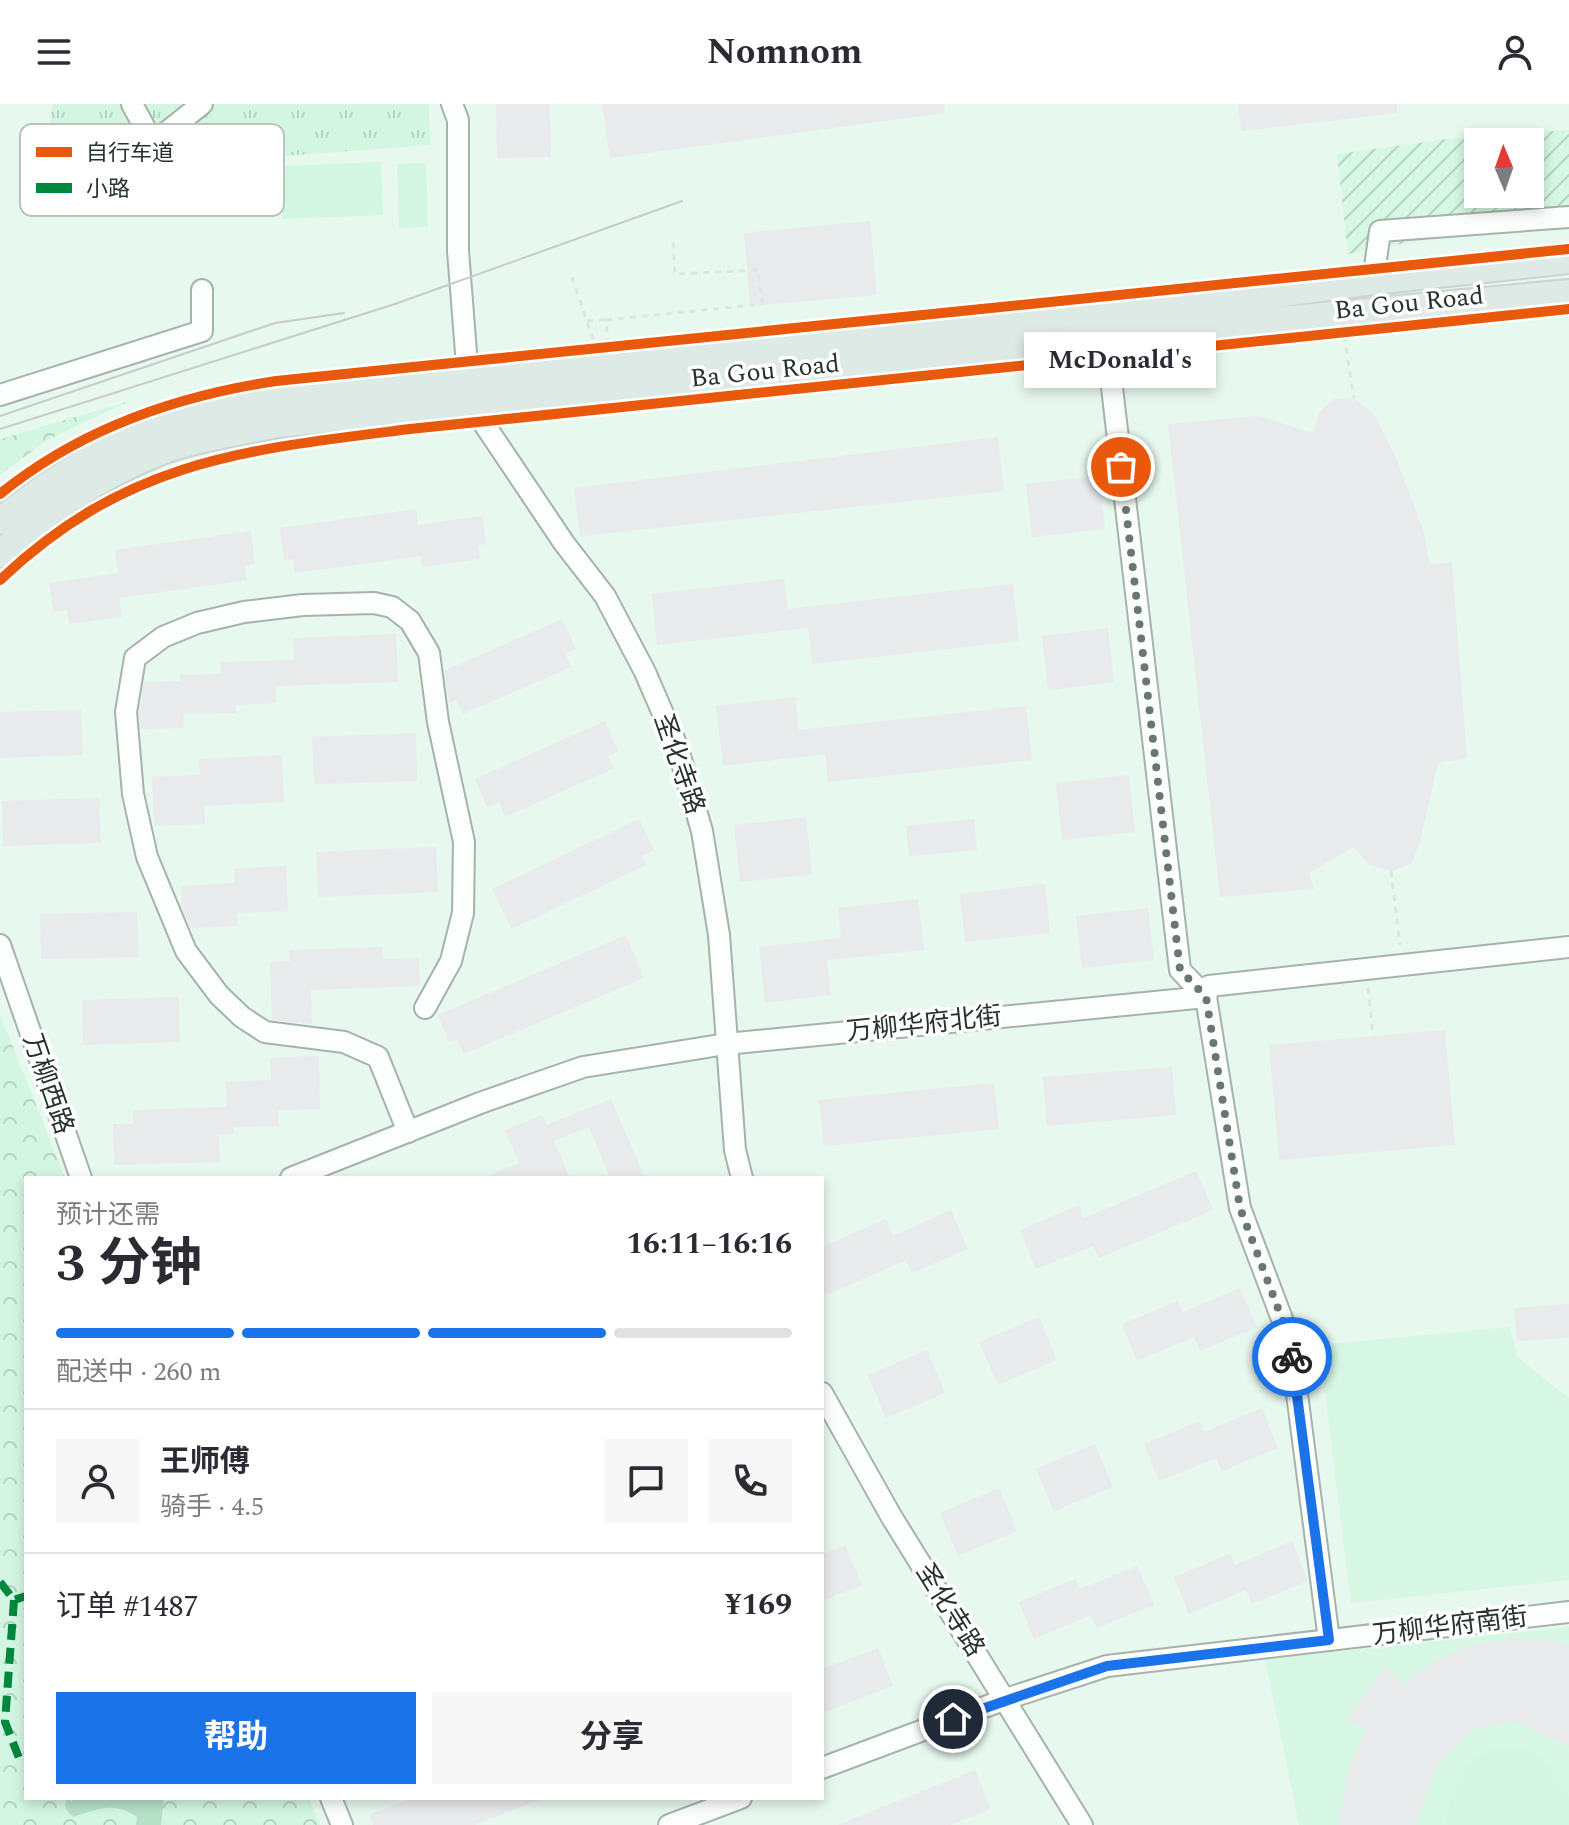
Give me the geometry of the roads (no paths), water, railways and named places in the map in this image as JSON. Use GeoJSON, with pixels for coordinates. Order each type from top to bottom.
{"type":"FeatureCollection","features":[{"type":"Feature","properties":{"kind":"main road","name":"Ba Gou Road"},"geometry":{"type":"LineString","coordinates":[[0,554],[32,524],[100,480],[161,452],[278,424],[469,393],[1373,281],[1569,260]]}},
{"type":"Feature","properties":{"kind":"main road","name":"Ba Gou Road"},"geometry":{"type":"LineString","coordinates":[[0,521],[24,501],[115,445],[177,422],[267,402],[469,393],[1569,293]]}},
{"type":"Feature","properties":{"kind":"street"},"geometry":{"type":"LineString","coordinates":[[132,104],[143,124]]}},
{"type":"Feature","properties":{"kind":"street"},"geometry":{"type":"LineString","coordinates":[[177,124],[202,104]]}},
{"type":"Feature","properties":{"kind":"street"},"geometry":{"type":"LineString","coordinates":[[452,104],[458,120],[458,251],[469,393]]}},
{"type":"Feature","properties":{"kind":"street"},"geometry":{"type":"LineString","coordinates":[[1373,281],[1380,231],[1569,217]]}},
{"type":"Feature","properties":{"kind":"street"},"geometry":{"type":"LineString","coordinates":[[0,395],[202,331],[202,290]]}},
{"type":"Feature","properties":{"kind":"street"},"geometry":{"type":"LineString","coordinates":[[1106,336],[1180,970],[1206,997],[1240,1208],[1290,1340],[1329,1640]]}},
{"type":"Feature","properties":{"kind":"street","name":"圣化寺路"},"geometry":{"type":"LineString","coordinates":[[469,393],[564,543],[605,596],[645,672],[677,746],[702,831],[719,935],[735,1150],[742,1176]]}},
{"type":"Feature","properties":{"kind":"street"},"geometry":{"type":"LineString","coordinates":[[408,1132],[378,1057],[344,1042],[265,1032],[242,1017],[219,995],[186,951],[147,857],[133,794],[126,712],[135,658],[163,637],[197,623],[244,612],[303,605],[374,603],[392,607],[410,621],[429,653],[438,722],[464,842],[463,913],[451,961],[425,1008]]}},
{"type":"Feature","properties":{"kind":"street","name":"万柳西路"},"geometry":{"type":"LineString","coordinates":[[0,945],[80,1176]]}},
{"type":"Feature","properties":{"kind":"street","name":"万柳华府北街"},"geometry":{"type":"LineString","coordinates":[[296,1176],[583,1067],[726,1044],[1206,997],[1209,986],[1569,947]]}},
{"type":"Feature","properties":{"kind":"street","name":"圣化寺路"},"geometry":{"type":"LineString","coordinates":[[824,1397],[891,1516],[1082,1825]]}},
{"type":"Feature","properties":{"kind":"street","name":"万柳华府南街"},"geometry":{"type":"LineString","coordinates":[[824,1767],[1006,1699],[1107,1666],[1569,1612]]}},
{"type":"Feature","properties":{"kind":"street"},"geometry":{"type":"LineString","coordinates":[[332,1800],[342,1825]]}},
{"type":"Feature","properties":{"kind":"street"},"geometry":{"type":"LineString","coordinates":[[669,1825],[736,1800]]}},
{"type":"Feature","properties":{"kind":"tram line"},"geometry":{"type":"LineString","coordinates":[[0,429],[395,304],[682,201]]}},
{"type":"Feature","properties":{"kind":"tram line"},"geometry":{"type":"LineString","coordinates":[[0,416],[275,323],[344,313]]}},
{"type":"Feature","properties":{"kind":"place","name":"McDonald's"},"geometry":{"type":"Point","coordinates":[1121,467]}}]}
